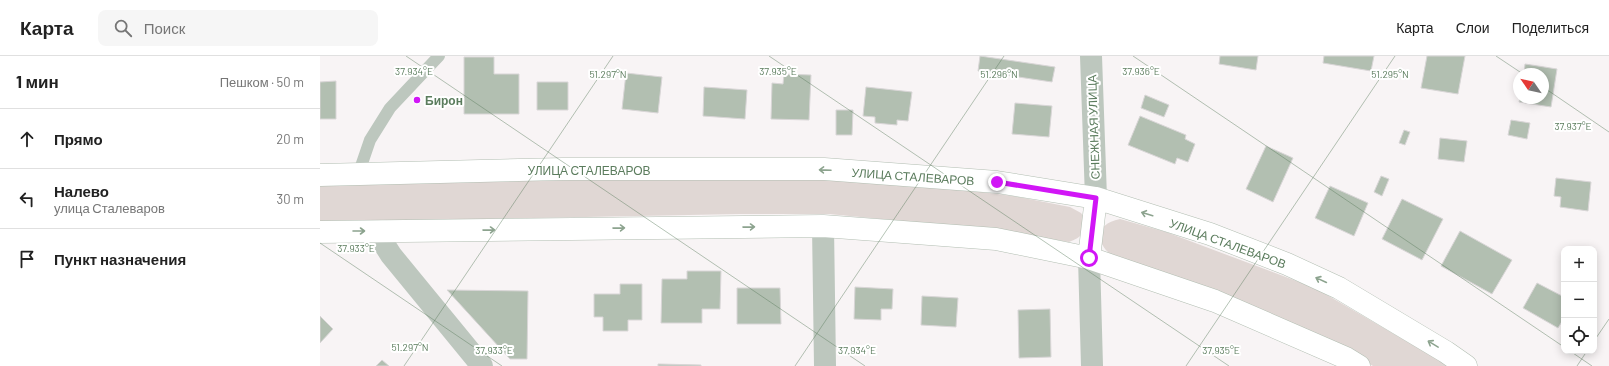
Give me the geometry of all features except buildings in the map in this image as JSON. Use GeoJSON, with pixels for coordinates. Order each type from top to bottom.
{"type":"FeatureCollection","features":[{"type":"Feature","properties":{"kind":"main road","name":"УЛИЦА СТАЛЕВАРОВ"},"geometry":{"type":"LineString","coordinates":[[320,175],[564,169],[824,170],[997,182],[1096,198],[1210,234],[1287,264],[1339,288],[1446,352],[1466,366]]}},
{"type":"Feature","properties":{"kind":"main road"},"geometry":{"type":"LineString","coordinates":[[1089,258],[1096,198]]}},
{"type":"Feature","properties":{"kind":"main road"},"geometry":{"type":"LineString","coordinates":[[320,232],[823,226],[996,239],[1089,258],[1215,301],[1346,358],[1359,366]]}},
{"type":"Feature","properties":{"kind":"street","name":"СНЕЖНАЯ УЛИЦА"},"geometry":{"type":"LineString","coordinates":[[1091,56],[1096,198]]}},
{"type":"Feature","properties":{"kind":"street"},"geometry":{"type":"LineString","coordinates":[[823,226],[825,366]]}},
{"type":"Feature","properties":{"kind":"street"},"geometry":{"type":"LineString","coordinates":[[382,231],[384,244],[391,255],[482,366]]}},
{"type":"Feature","properties":{"kind":"street"},"geometry":{"type":"LineString","coordinates":[[1089,258],[1092,366]]}},
{"type":"Feature","properties":{"kind":"lane"},"geometry":{"type":"LineString","coordinates":[[358,175],[370,140],[390,108],[439,56]]}},
{"type":"Feature","properties":{"kind":"shaded area"},"geometry":{"type":"Polygon","coordinates":[[[724,177],[834,178],[925,185],[1013,196],[1070,207],[1081,213],[1086,220],[1080,237],[1069,242],[997,230],[829,214],[740,214],[320,222],[320,185],[724,177]]]}},
{"type":"Feature","properties":{"kind":"shaded area"},"geometry":{"type":"Polygon","coordinates":[[[1120,219],[1166,232],[1315,288],[1449,366],[1373,366],[1323,336],[1111,255],[1102,244],[1100,233],[1106,225],[1112,221],[1120,219]]]}},
{"type":"Feature","properties":{"kind":"place","name":"Бирон"},"geometry":{"type":"Point","coordinates":[417,100]}},
{"type":"Feature","properties":{"kind":"route"},"geometry":{"type":"LineString","coordinates":[[997,182],[1096,198],[1089,258]]}}]}
